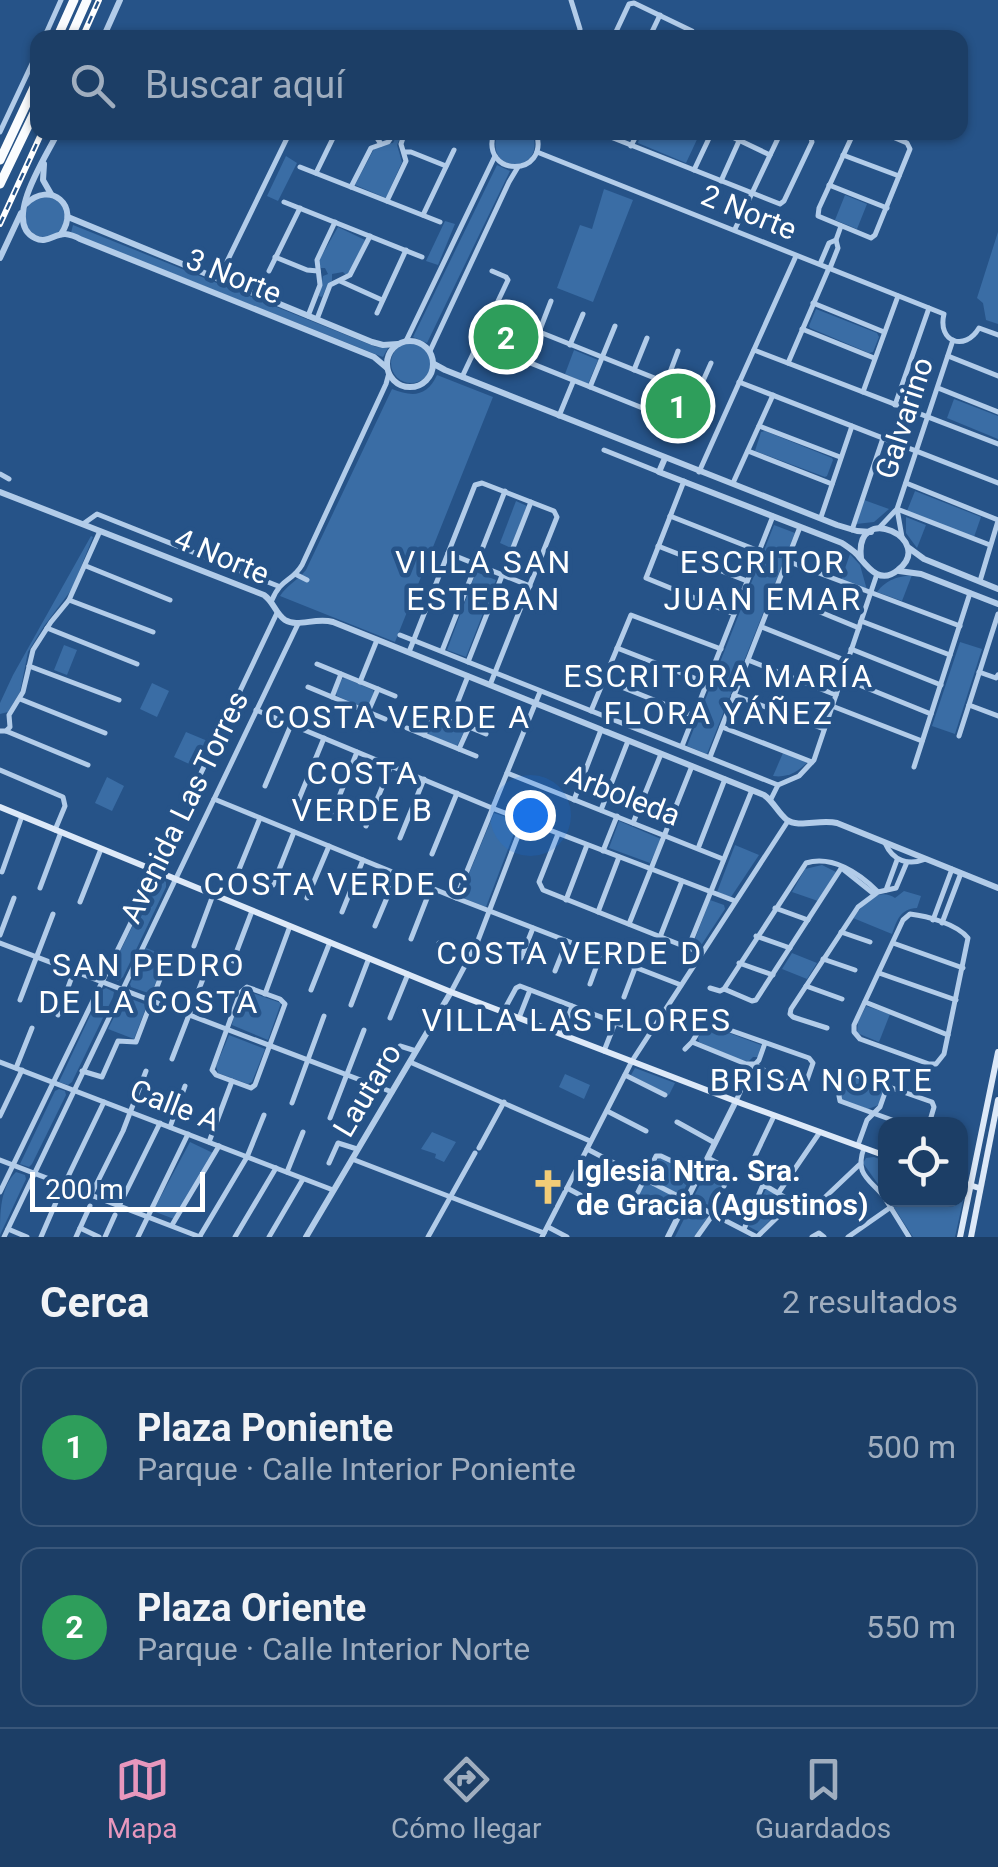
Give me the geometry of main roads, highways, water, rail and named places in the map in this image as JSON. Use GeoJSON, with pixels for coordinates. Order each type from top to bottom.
{"type":"FeatureCollection","features":[{"type":"Feature","properties":{"kind":"highway"},"geometry":{"type":"LineString","coordinates":[[61,30],[74,0]]}},
{"type":"Feature","properties":{"kind":"highway"},"geometry":{"type":"LineString","coordinates":[[74,30],[88,0]]}},
{"type":"Feature","properties":{"kind":"highway"},"geometry":{"type":"LineString","coordinates":[[2,153],[30,95]]}},
{"type":"Feature","properties":{"kind":"highway"},"geometry":{"type":"LineString","coordinates":[[0,184],[30,122]]}},
{"type":"Feature","properties":{"kind":"main road"},"geometry":{"type":"LineString","coordinates":[[0,807],[451,992],[878,1153]]}},
{"type":"Feature","properties":{"kind":"main road"},"geometry":{"type":"LineString","coordinates":[[960,1237],[998,1052]]}},
{"type":"Feature","properties":{"kind":"main road"},"geometry":{"type":"LineString","coordinates":[[971,1237],[998,1100]]}},
{"type":"Feature","properties":{"kind":"main road"},"geometry":{"type":"LineString","coordinates":[[970,1185],[980,1188]]}},
{"type":"Feature","properties":{"kind":"railway"},"geometry":{"type":"LineString","coordinates":[[86,30],[99,0]]}},
{"type":"Feature","properties":{"kind":"railway"},"geometry":{"type":"LineString","coordinates":[[0,224],[38,140]]}},
{"type":"Feature","properties":{"kind":"place","name":"Plaza Oriente"},"geometry":{"type":"Point","coordinates":[506,337]}},
{"type":"Feature","properties":{"kind":"place","name":"Plaza Poniente"},"geometry":{"type":"Point","coordinates":[678,406]}},
{"type":"Feature","properties":{"kind":"place","name":"Iglesia Ntra. Sra. de Gracia (Agustinos)"},"geometry":{"type":"Point","coordinates":[548,1187]}},
{"type":"Feature","properties":{"kind":"district","name":"VILLA SAN ESTEBAN"},"geometry":{"type":"Point","coordinates":[484,580]}},
{"type":"Feature","properties":{"kind":"district","name":"ESCRITOR JUAN EMAR"},"geometry":{"type":"Point","coordinates":[763,580]}},
{"type":"Feature","properties":{"kind":"district","name":"ESCRITORA MARÍA FLORA YÁÑEZ"},"geometry":{"type":"Point","coordinates":[719,694]}},
{"type":"Feature","properties":{"kind":"district","name":"COSTA VERDE A"},"geometry":{"type":"Point","coordinates":[398,717]}},
{"type":"Feature","properties":{"kind":"district","name":"COSTA VERDE B"},"geometry":{"type":"Point","coordinates":[363,792]}},
{"type":"Feature","properties":{"kind":"district","name":"COSTA VERDE C"},"geometry":{"type":"Point","coordinates":[337,884]}},
{"type":"Feature","properties":{"kind":"district","name":"COSTA VERDE D"},"geometry":{"type":"Point","coordinates":[570,953]}},
{"type":"Feature","properties":{"kind":"district","name":"SAN PEDRO DE LA COSTA"},"geometry":{"type":"Point","coordinates":[149,984]}},
{"type":"Feature","properties":{"kind":"district","name":"VILLA LAS FLORES"},"geometry":{"type":"Point","coordinates":[577,1020]}},
{"type":"Feature","properties":{"kind":"district","name":"BRISA NORTE"},"geometry":{"type":"Point","coordinates":[822,1080]}}]}
